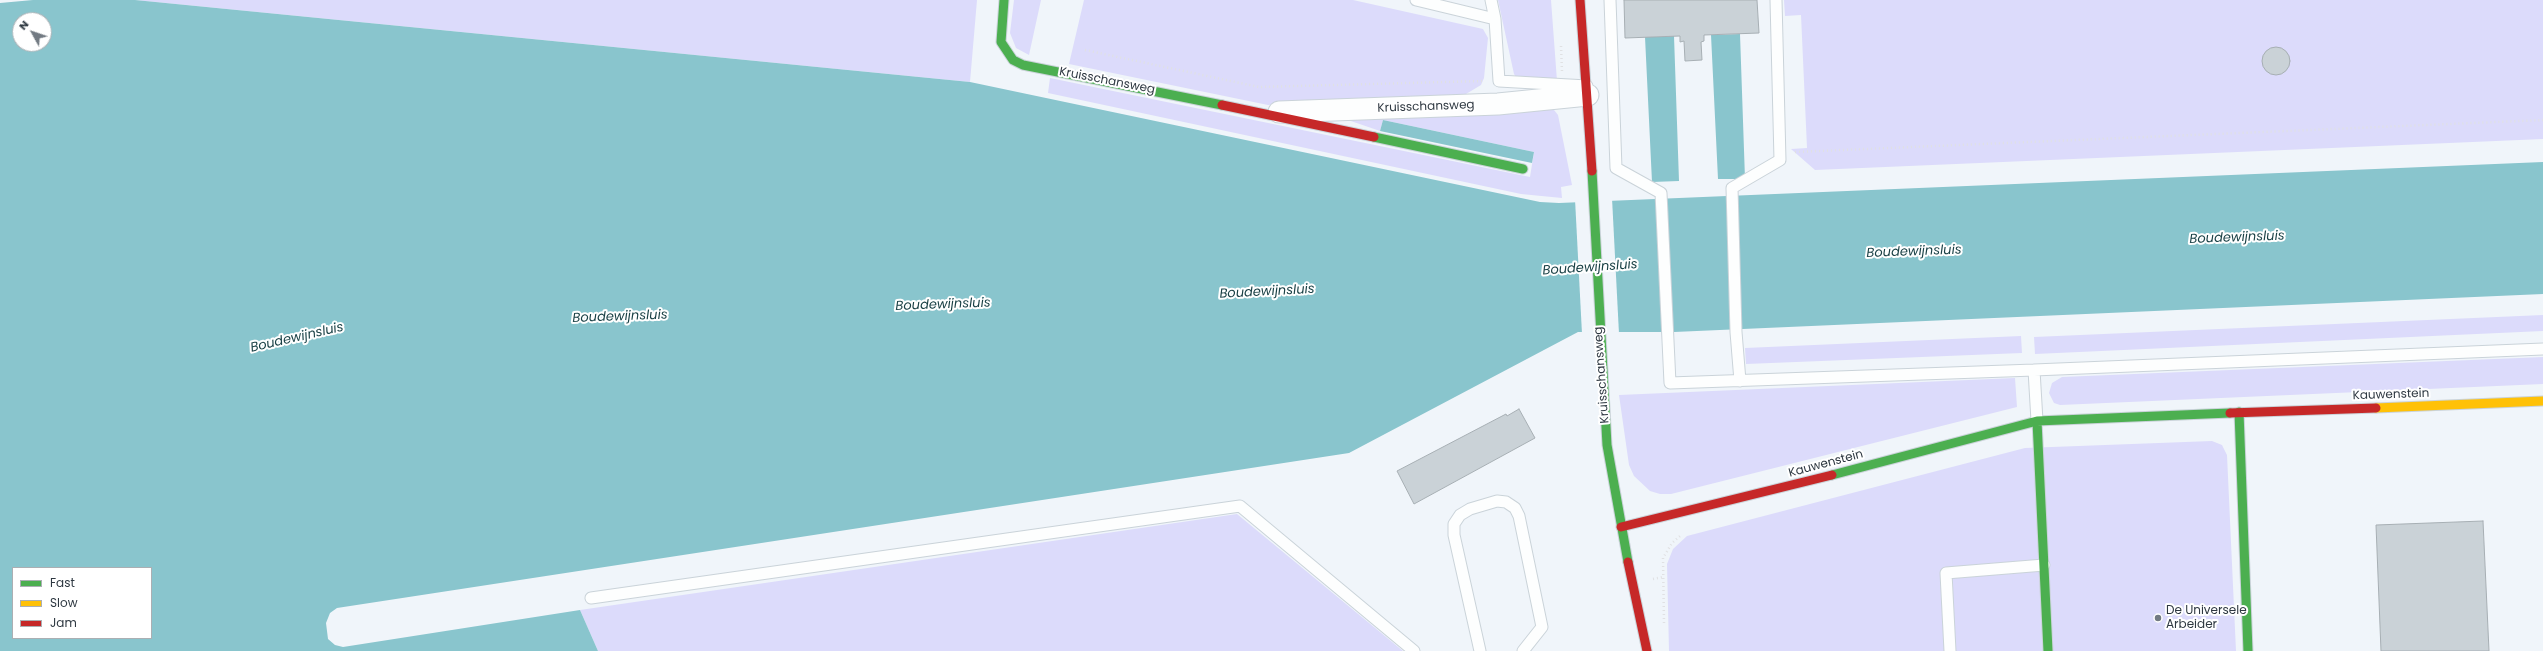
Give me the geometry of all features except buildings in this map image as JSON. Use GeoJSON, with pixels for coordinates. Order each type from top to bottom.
{"type":"FeatureCollection","features":[{"type":"Feature","properties":{"kind":"street","name":"Kruisschansweg"},"geometry":{"type":"LineString","coordinates":[[1004,0],[1001,42],[1013,60],[1023,65],[1264,113],[1523,169]]}},
{"type":"Feature","properties":{"kind":"street","name":"Kruisschansweg"},"geometry":{"type":"LineString","coordinates":[[1580,0],[1587,90],[1601,370],[1607,445],[1621,527],[1646,651]]}},
{"type":"Feature","properties":{"kind":"street","name":"Kruisschansweg"},"geometry":{"type":"LineString","coordinates":[[1264,113],[1498,104],[1587,90]]}},
{"type":"Feature","properties":{"kind":"street","name":"Kauwenstein"},"geometry":{"type":"LineString","coordinates":[[1621,527],[1705,508],[2037,422],[2239,412],[2543,401]]}},
{"type":"Feature","properties":{"kind":"street"},"geometry":{"type":"LineString","coordinates":[[2239,412],[2248,651]]}},
{"type":"Feature","properties":{"kind":"street"},"geometry":{"type":"LineString","coordinates":[[2037,422],[2048,651]]}},
{"type":"Feature","properties":{"kind":"lane"},"geometry":{"type":"LineString","coordinates":[[1416,0],[1436,2],[1495,19]]}},
{"type":"Feature","properties":{"kind":"lane"},"geometry":{"type":"LineString","coordinates":[[1491,0],[1495,19],[1499,81],[1587,90]]}},
{"type":"Feature","properties":{"kind":"lane"},"geometry":{"type":"LineString","coordinates":[[1610,0],[1616,168],[1661,193],[1670,384],[2543,349]]}},
{"type":"Feature","properties":{"kind":"lane"},"geometry":{"type":"LineString","coordinates":[[1740,381],[1736,332],[1732,188],[1780,160],[1776,0]]}},
{"type":"Feature","properties":{"kind":"lane"},"geometry":{"type":"LineString","coordinates":[[2034,370],[2037,422]]}},
{"type":"Feature","properties":{"kind":"lane"},"geometry":{"type":"LineString","coordinates":[[1480,651],[1454,535],[1454,524],[1460,515],[1470,508],[1497,501],[1510,505],[1518,516],[1542,627],[1523,651]]}},
{"type":"Feature","properties":{"kind":"lane"},"geometry":{"type":"LineString","coordinates":[[591,598],[1240,506],[1414,651]]}},
{"type":"Feature","properties":{"kind":"lane"},"geometry":{"type":"LineString","coordinates":[[1950,651],[1946,572],[2044,565]]}},
{"type":"Feature","properties":{"kind":"path"},"geometry":{"type":"LineString","coordinates":[[1085,50],[1259,87],[1499,81]]}},
{"type":"Feature","properties":{"kind":"path"},"geometry":{"type":"LineString","coordinates":[[1780,153],[2543,120]]}},
{"type":"Feature","properties":{"kind":"shaded area"},"geometry":{"type":"Polygon","coordinates":[[[135,0],[977,0],[970,82],[135,0]]]}},
{"type":"Feature","properties":{"kind":"shaded area"},"geometry":{"type":"Polygon","coordinates":[[[1014,0],[1041,0],[1029,55],[1016,48],[1010,33],[1014,0]]]}},
{"type":"Feature","properties":{"kind":"shaded area"},"geometry":{"type":"Polygon","coordinates":[[[1084,0],[1353,0],[1483,29],[1488,38],[1484,78],[1481,85],[1466,94],[1268,105],[1069,64],[1084,0]]]}},
{"type":"Feature","properties":{"kind":"shaded area"},"geometry":{"type":"Polygon","coordinates":[[[1498,0],[1551,0],[1557,81],[1550,87],[1541,89],[1530,88],[1519,82],[1514,74],[1498,0]]]}},
{"type":"Feature","properties":{"kind":"shaded area"},"geometry":{"type":"Polygon","coordinates":[[[1784,0],[2543,0],[2543,139],[1815,170],[1791,149],[1807,148],[1801,15],[1785,16],[1784,0]]]}},
{"type":"Feature","properties":{"kind":"shaded area"},"geometry":{"type":"Polygon","coordinates":[[[1050,78],[1530,177],[1534,152],[1383,120],[1380,131],[1342,118],[1547,107],[1554,110],[1558,115],[1572,185],[1561,187],[1562,198],[1521,194],[1048,93],[1050,78]]]}},
{"type":"Feature","properties":{"kind":"shaded area"},"geometry":{"type":"Polygon","coordinates":[[[2543,315],[2543,331],[2035,354],[2034,337],[2543,315]]]}},
{"type":"Feature","properties":{"kind":"shaded area"},"geometry":{"type":"Polygon","coordinates":[[[2021,336],[2022,353],[1746,364],[1745,348],[2021,336]]]}},
{"type":"Feature","properties":{"kind":"shaded area"},"geometry":{"type":"Polygon","coordinates":[[[2543,357],[2543,384],[2060,405],[2054,403],[2049,393],[2052,383],[2062,377],[2543,357]]]}},
{"type":"Feature","properties":{"kind":"shaded area"},"geometry":{"type":"Polygon","coordinates":[[[2015,378],[2017,407],[1671,494],[1660,494],[1650,491],[1634,476],[1629,465],[1619,395],[2015,378]]]}},
{"type":"Feature","properties":{"kind":"shaded area"},"geometry":{"type":"Polygon","coordinates":[[[2212,441],[2222,445],[2227,455],[2236,651],[1669,651],[1667,564],[1673,549],[1687,536],[2025,448],[2212,441]]]}},
{"type":"Feature","properties":{"kind":"shaded area"},"geometry":{"type":"Polygon","coordinates":[[[1237,514],[1403,651],[598,651],[580,610],[1237,514]]]}},
{"type":"Feature","properties":{"kind":"water","name":"Boudewijnsluis"},"geometry":{"type":"Polygon","coordinates":[[[33,0],[135,0],[970,82],[1540,202],[1559,203],[2543,162],[2543,294],[1674,332],[1578,332],[1349,453],[337,608],[330,613],[326,623],[328,639],[335,645],[343,647],[580,610],[598,651],[0,651],[0,3],[33,0]]]}},
{"type":"Feature","properties":{"kind":"water"},"geometry":{"type":"Polygon","coordinates":[[[1740,34],[1745,179],[1718,179],[1711,35],[1740,34]]]}},
{"type":"Feature","properties":{"kind":"water"},"geometry":{"type":"Polygon","coordinates":[[[1674,36],[1679,181],[1652,182],[1645,37],[1674,36]]]}},
{"type":"Feature","properties":{"kind":"water"},"geometry":{"type":"Polygon","coordinates":[[[1383,120],[1534,152],[1532,163],[1380,131],[1383,120]]]}},
{"type":"Feature","properties":{"kind":"pier"},"geometry":{"type":"Polygon","coordinates":[[[1612,198],[1619,334],[1582,334],[1575,199],[1612,198]]]}},
{"type":"Feature","properties":{"kind":"traffic: fast"},"geometry":{"type":"LineString","coordinates":[[1004,0],[1001,42],[1013,60],[1023,65],[1222,105]]}},
{"type":"Feature","properties":{"kind":"traffic: fast"},"geometry":{"type":"LineString","coordinates":[[1374,137],[1523,169]]}},
{"type":"Feature","properties":{"kind":"traffic: fast"},"geometry":{"type":"LineString","coordinates":[[1592,171],[1607,445],[1628,562]]}},
{"type":"Feature","properties":{"kind":"traffic: fast"},"geometry":{"type":"LineString","coordinates":[[2239,412],[2248,651]]}},
{"type":"Feature","properties":{"kind":"traffic: fast"},"geometry":{"type":"LineString","coordinates":[[1832,475],[2037,421],[2230,413]]}},
{"type":"Feature","properties":{"kind":"traffic: fast"},"geometry":{"type":"LineString","coordinates":[[2037,421],[2048,651]]}},
{"type":"Feature","properties":{"kind":"traffic: slow"},"geometry":{"type":"LineString","coordinates":[[2376,408],[2543,401]]}},
{"type":"Feature","properties":{"kind":"traffic: jam"},"geometry":{"type":"LineString","coordinates":[[1580,0],[1592,171]]}},
{"type":"Feature","properties":{"kind":"traffic: jam"},"geometry":{"type":"LineString","coordinates":[[1222,105],[1374,137]]}},
{"type":"Feature","properties":{"kind":"traffic: jam"},"geometry":{"type":"LineString","coordinates":[[2230,413],[2376,408]]}},
{"type":"Feature","properties":{"kind":"traffic: jam"},"geometry":{"type":"LineString","coordinates":[[1621,527],[1832,475]]}},
{"type":"Feature","properties":{"kind":"traffic: jam"},"geometry":{"type":"LineString","coordinates":[[1628,562],[1647,651]]}},
{"type":"Feature","properties":{"kind":"place","name":"De Universele Arbeider"},"geometry":{"type":"Point","coordinates":[2158,618]}}]}
